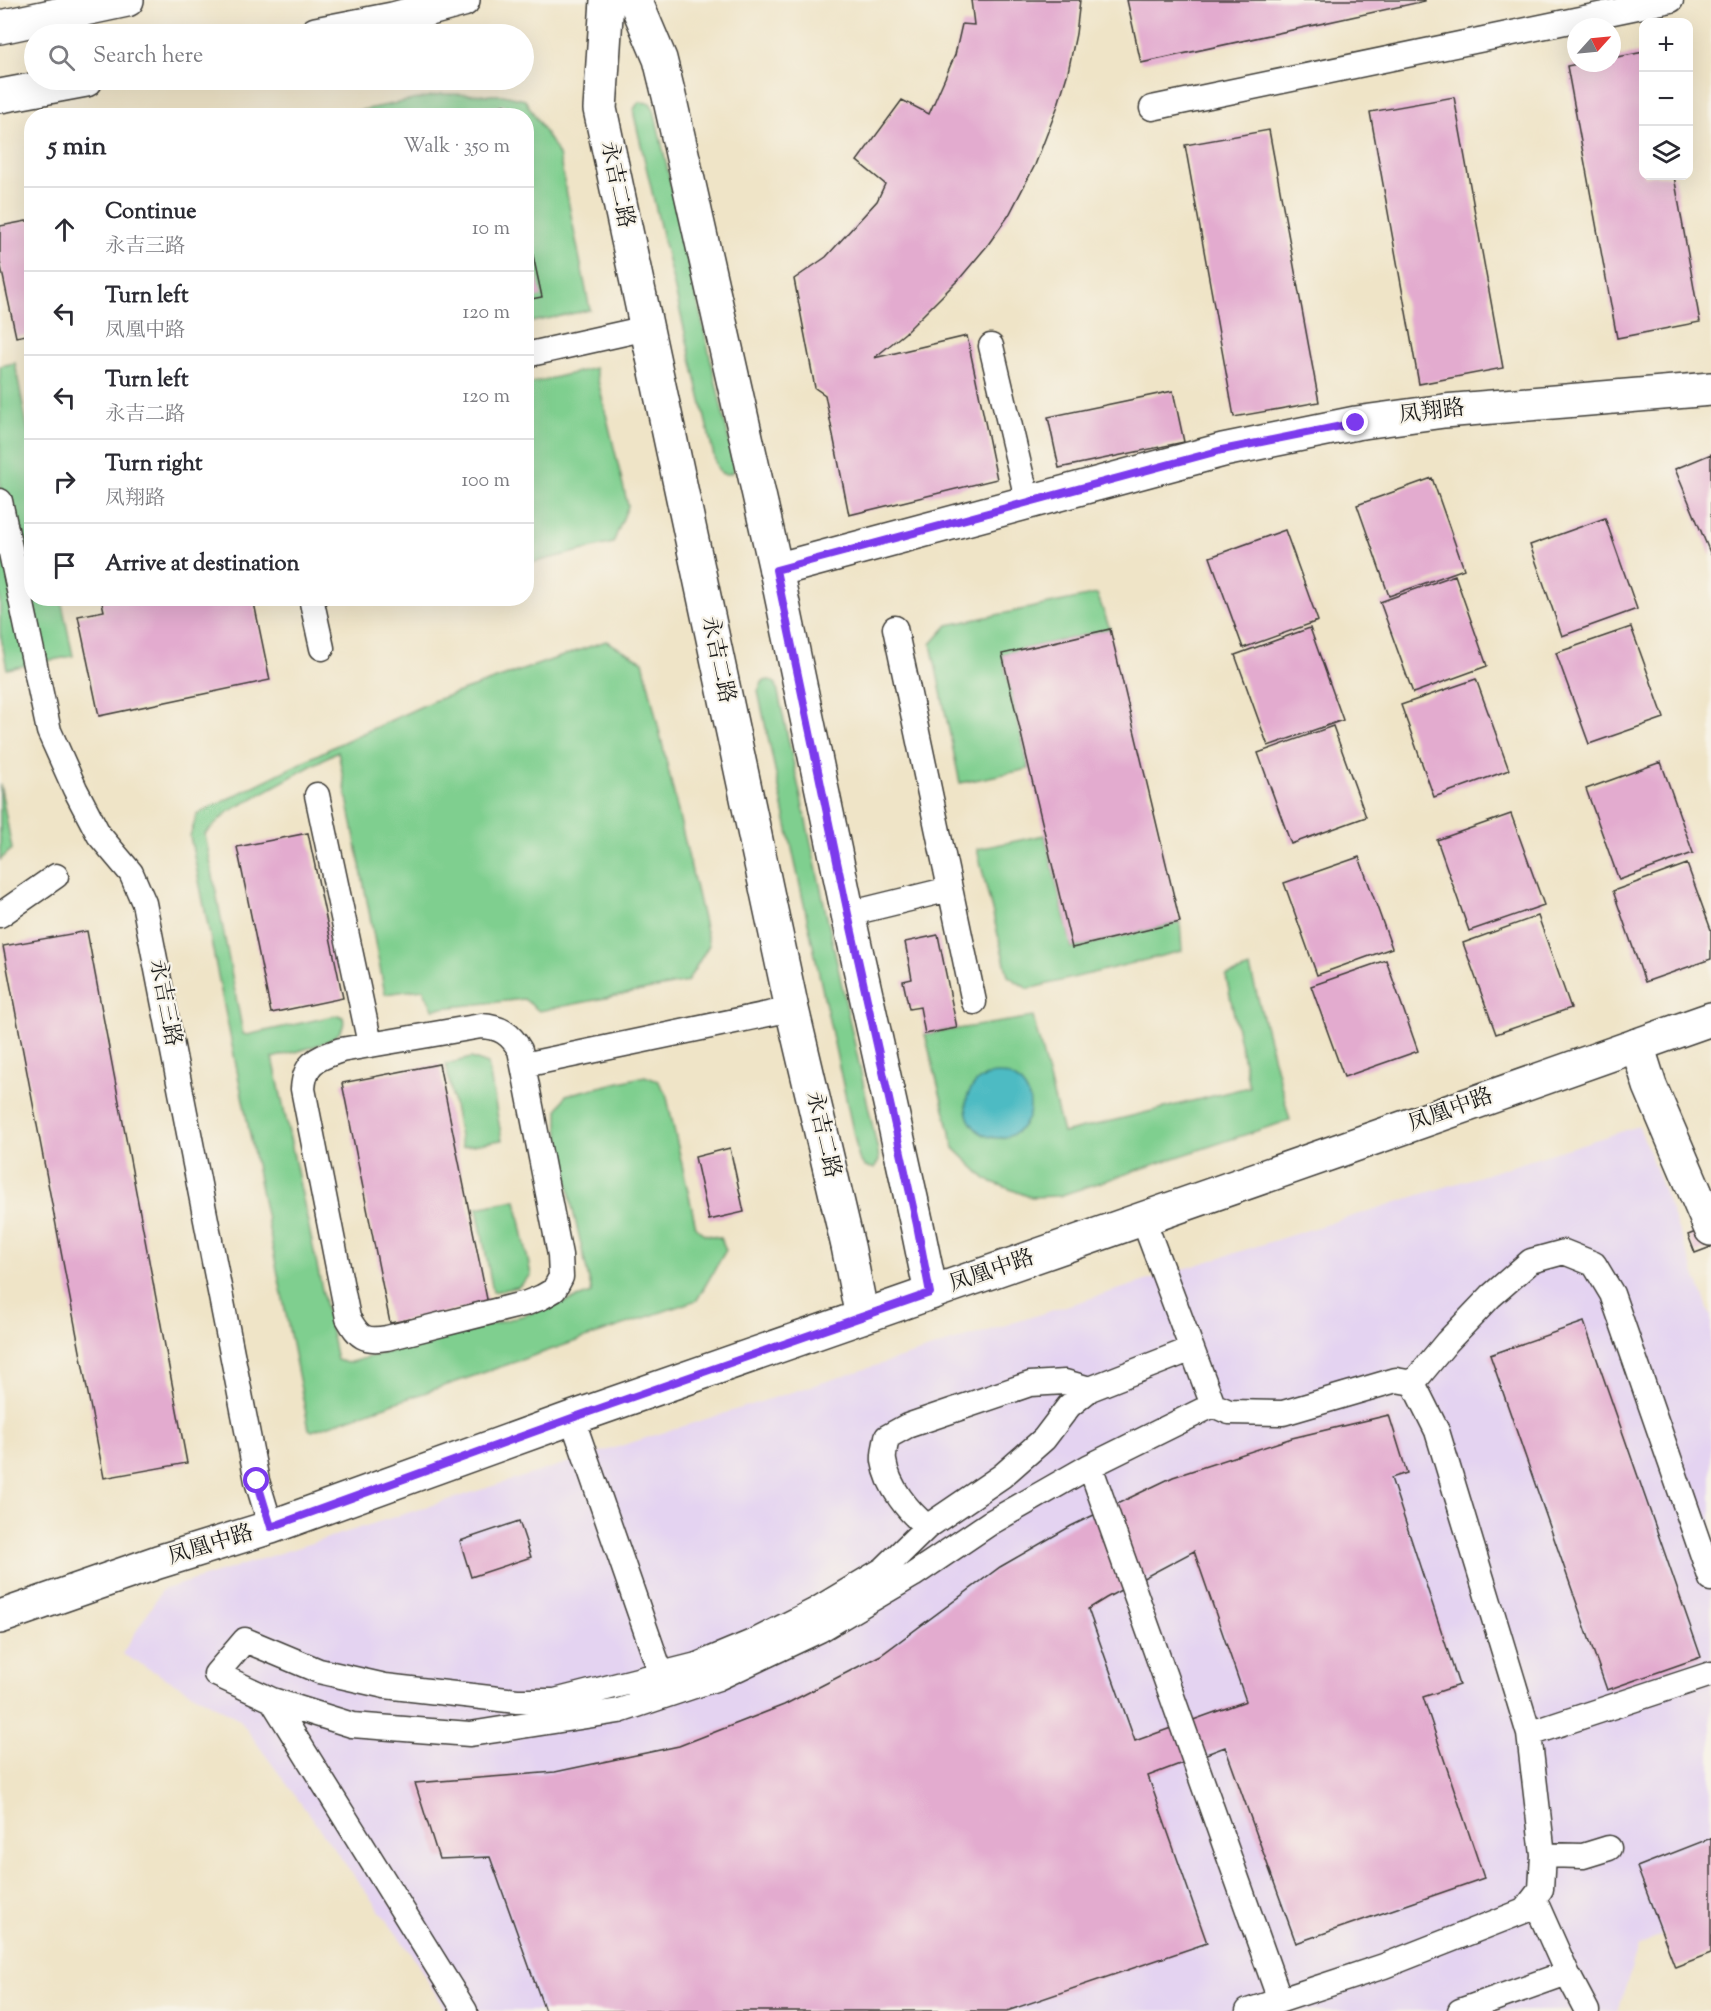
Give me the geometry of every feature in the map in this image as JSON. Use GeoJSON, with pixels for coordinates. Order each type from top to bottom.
{"type":"FeatureCollection","features":[{"type":"Feature","properties":{"kind":"street"},"geometry":{"type":"LineString","coordinates":[[0,27],[128,0]]}},
{"type":"Feature","properties":{"kind":"street"},"geometry":{"type":"LineString","coordinates":[[371,24],[463,0]]}},
{"type":"Feature","properties":{"kind":"street","name":"永吉二路"},"geometry":{"type":"LineString","coordinates":[[607,0],[600,109],[792,1009],[862,1317]]}},
{"type":"Feature","properties":{"kind":"street"},"geometry":{"type":"LineString","coordinates":[[635,0],[660,59],[665,78],[776,570],[930,1293]]}},
{"type":"Feature","properties":{"kind":"street"},"geometry":{"type":"LineString","coordinates":[[0,96],[32,90]]}},
{"type":"Feature","properties":{"kind":"street","name":"凤翔路"},"geometry":{"type":"LineString","coordinates":[[776,570],[1222,450],[1356,423],[1444,411],[1711,389]]}},
{"type":"Feature","properties":{"kind":"street","name":"凤凰中路"},"geometry":{"type":"LineString","coordinates":[[0,1617],[158,1562],[271,1527],[572,1418],[1711,1018]]}},
{"type":"Feature","properties":{"kind":"street"},"geometry":{"type":"LineString","coordinates":[[1636,1045],[1650,1086],[1711,1229]]}},
{"type":"Feature","properties":{"kind":"lane"},"geometry":{"type":"LineString","coordinates":[[1152,108],[1671,0]]}},
{"type":"Feature","properties":{"kind":"lane"},"geometry":{"type":"LineString","coordinates":[[534,353],[647,328]]}},
{"type":"Feature","properties":{"kind":"lane"},"geometry":{"type":"LineString","coordinates":[[991,346],[1028,503]]}},
{"type":"Feature","properties":{"kind":"lane","name":"永吉三路"},"geometry":{"type":"LineString","coordinates":[[0,501],[49,731],[99,835],[131,873],[144,903],[257,1481],[271,1527]]}},
{"type":"Feature","properties":{"kind":"lane"},"geometry":{"type":"LineString","coordinates":[[313,606],[322,648]]}},
{"type":"Feature","properties":{"kind":"lane"},"geometry":{"type":"LineString","coordinates":[[895,628],[974,1002]]}},
{"type":"Feature","properties":{"kind":"lane"},"geometry":{"type":"LineString","coordinates":[[317,795],[370,1044]]}},
{"type":"Feature","properties":{"kind":"lane"},"geometry":{"type":"LineString","coordinates":[[0,915],[56,876]]}},
{"type":"Feature","properties":{"kind":"lane"},"geometry":{"type":"LineString","coordinates":[[848,914],[950,889]]}},
{"type":"Feature","properties":{"kind":"lane"},"geometry":{"type":"LineString","coordinates":[[524,1065],[792,1009]]}},
{"type":"Feature","properties":{"kind":"lane"},"geometry":{"type":"LineString","coordinates":[[466,1027],[494,1027],[514,1038],[524,1065],[560,1255],[561,1277],[554,1290],[527,1304],[373,1341],[363,1338],[356,1331],[348,1318],[303,1089],[304,1076],[309,1065],[321,1057],[341,1050],[370,1044],[466,1027]]}},
{"type":"Feature","properties":{"kind":"lane"},"geometry":{"type":"LineString","coordinates":[[1143,1219],[1213,1405],[1229,1412],[1282,1413],[1396,1380],[1413,1383]]}},
{"type":"Feature","properties":{"kind":"lane"},"geometry":{"type":"LineString","coordinates":[[1413,1383],[1447,1342],[1491,1296],[1531,1261],[1564,1252],[1594,1264],[1612,1294],[1711,1579]]}},
{"type":"Feature","properties":{"kind":"lane"},"geometry":{"type":"LineString","coordinates":[[1192,1349],[1089,1389],[1069,1406],[1044,1439],[1002,1476],[927,1527],[884,1569],[824,1605],[757,1640],[697,1665],[555,1701],[517,1701],[386,1686],[319,1671],[244,1640],[216,1674],[272,1700],[352,1725],[470,1734],[619,1711],[718,1678],[820,1630],[913,1575],[990,1523],[1090,1466],[1213,1405]]}},
{"type":"Feature","properties":{"kind":"lane"},"geometry":{"type":"LineString","coordinates":[[927,1527],[915,1516],[894,1489],[884,1460],[887,1437],[907,1426],[1030,1384],[1065,1382],[1089,1389]]}},
{"type":"Feature","properties":{"kind":"lane"},"geometry":{"type":"LineString","coordinates":[[1248,2011],[1384,1966],[1524,1911],[1541,1889],[1543,1855],[1529,1734],[1437,1431],[1413,1383]]}},
{"type":"Feature","properties":{"kind":"lane"},"geometry":{"type":"LineString","coordinates":[[572,1418],[661,1674]]}},
{"type":"Feature","properties":{"kind":"lane"},"geometry":{"type":"LineString","coordinates":[[1090,1466],[1281,2000]]}},
{"type":"Feature","properties":{"kind":"lane"},"geometry":{"type":"LineString","coordinates":[[1529,1734],[1711,1674]]}},
{"type":"Feature","properties":{"kind":"lane"},"geometry":{"type":"LineString","coordinates":[[272,1700],[465,2011]]}},
{"type":"Feature","properties":{"kind":"lane"},"geometry":{"type":"LineString","coordinates":[[1543,1855],[1583,1856],[1609,1848]]}},
{"type":"Feature","properties":{"kind":"lane"},"geometry":{"type":"LineString","coordinates":[[1534,1899],[1567,1973],[1587,2011]]}},
{"type":"Feature","properties":{"kind":"lane"},"geometry":{"type":"LineString","coordinates":[[1460,2011],[1567,1973]]}},
{"type":"Feature","properties":{"kind":"shaded area"},"geometry":{"type":"Polygon","coordinates":[[[1639,1126],[1711,1316],[1711,1910],[1638,1947],[1618,2011],[446,2011],[412,1955],[239,1719],[122,1654],[162,1590],[1639,1126]]]}},
{"type":"Feature","properties":{"kind":"green space"},"geometry":{"type":"Polygon","coordinates":[[[442,94],[503,95],[525,100],[530,108],[373,108],[442,94]]]}},
{"type":"Feature","properties":{"kind":"green space"},"geometry":{"type":"Polygon","coordinates":[[[639,102],[650,103],[654,110],[734,462],[733,472],[727,474],[721,472],[716,465],[634,115],[634,109],[639,102]]]}},
{"type":"Feature","properties":{"kind":"green space"},"geometry":{"type":"Polygon","coordinates":[[[534,115],[559,155],[590,310],[534,322],[534,115]]]}},
{"type":"Feature","properties":{"kind":"green space"},"geometry":{"type":"Polygon","coordinates":[[[15,363],[24,411],[24,606],[62,606],[73,656],[7,669],[0,632],[0,366],[15,363]]]}},
{"type":"Feature","properties":{"kind":"green space"},"geometry":{"type":"Polygon","coordinates":[[[595,368],[628,506],[613,543],[534,562],[534,382],[595,368]]]}},
{"type":"Feature","properties":{"kind":"green space"},"geometry":{"type":"Polygon","coordinates":[[[1097,594],[1110,629],[1002,654],[1029,769],[960,783],[931,644],[948,625],[1097,594]]]}},
{"type":"Feature","properties":{"kind":"green space"},"geometry":{"type":"Polygon","coordinates":[[[606,641],[643,661],[709,945],[687,982],[539,1011],[524,999],[433,1009],[423,989],[385,994],[338,751],[228,812],[205,834],[243,1034],[338,1015],[343,1017],[343,1026],[338,1034],[329,1040],[273,1058],[337,1360],[347,1363],[525,1315],[592,1293],[572,1206],[558,1127],[558,1109],[566,1095],[645,1076],[658,1081],[666,1093],[696,1227],[704,1234],[721,1238],[726,1250],[697,1300],[312,1431],[309,1429],[190,836],[197,814],[433,701],[606,641]]]}},
{"type":"Feature","properties":{"kind":"green space"},"geometry":{"type":"Polygon","coordinates":[[[770,680],[776,684],[778,692],[878,1151],[879,1161],[874,1168],[865,1167],[859,1159],[758,691],[763,681],[770,680]]]}},
{"type":"Feature","properties":{"kind":"green space"},"geometry":{"type":"Polygon","coordinates":[[[0,784],[12,849],[0,860],[0,784]]]}},
{"type":"Feature","properties":{"kind":"green space"},"geometry":{"type":"Polygon","coordinates":[[[1045,835],[1072,948],[1180,922],[1182,951],[1028,989],[1008,976],[977,849],[1045,835]]]}},
{"type":"Feature","properties":{"kind":"green space"},"geometry":{"type":"Polygon","coordinates":[[[1250,968],[1290,1120],[1059,1196],[1030,1197],[987,1180],[954,1148],[925,1034],[1033,1017],[1063,1133],[1249,1087],[1226,976],[1250,968]]]}},
{"type":"Feature","properties":{"kind":"green space"},"geometry":{"type":"Polygon","coordinates":[[[471,1058],[488,1064],[502,1140],[462,1147],[446,1064],[471,1058]]]}},
{"type":"Feature","properties":{"kind":"green space"},"geometry":{"type":"Polygon","coordinates":[[[516,1200],[531,1275],[518,1287],[493,1292],[477,1208],[516,1200]]]}},
{"type":"Feature","properties":{"kind":"water"},"geometry":{"type":"Polygon","coordinates":[[[998,1074],[1016,1080],[1024,1088],[1030,1106],[1024,1124],[1016,1132],[998,1138],[980,1132],[972,1124],[966,1106],[972,1088],[980,1080],[998,1074]]]}},
{"type":"Feature","properties":{"kind":"building"},"geometry":{"type":"Polygon","coordinates":[[[971,0],[1080,0],[1068,72],[1035,165],[1009,215],[961,277],[905,333],[874,358],[967,336],[997,479],[849,515],[825,395],[815,388],[794,279],[826,257],[877,201],[885,184],[857,161],[902,100],[929,114],[955,55],[962,24],[974,25],[971,0]]]}},
{"type":"Feature","properties":{"kind":"building"},"geometry":{"type":"Polygon","coordinates":[[[1127,0],[1425,0],[1425,1],[1141,63],[1127,0]]]}},
{"type":"Feature","properties":{"kind":"building"},"geometry":{"type":"Polygon","coordinates":[[[1639,53],[1639,180],[1675,180],[1700,322],[1617,338],[1568,72],[1621,72],[1621,56],[1639,53]]]}},
{"type":"Feature","properties":{"kind":"building"},"geometry":{"type":"Polygon","coordinates":[[[1454,97],[1503,368],[1419,384],[1370,112],[1454,97]]]}},
{"type":"Feature","properties":{"kind":"building"},"geometry":{"type":"Polygon","coordinates":[[[504,105],[505,108],[489,108],[504,105]]]}},
{"type":"Feature","properties":{"kind":"building"},"geometry":{"type":"Polygon","coordinates":[[[1269,130],[1319,402],[1234,417],[1185,145],[1269,130]]]}},
{"type":"Feature","properties":{"kind":"building"},"geometry":{"type":"Polygon","coordinates":[[[24,222],[24,336],[16,337],[0,262],[0,226],[24,222]]]}},
{"type":"Feature","properties":{"kind":"building"},"geometry":{"type":"Polygon","coordinates":[[[534,260],[542,297],[534,298],[534,260]]]}},
{"type":"Feature","properties":{"kind":"building"},"geometry":{"type":"Polygon","coordinates":[[[1173,391],[1184,442],[1059,468],[1048,417],[1173,391]]]}},
{"type":"Feature","properties":{"kind":"building"},"geometry":{"type":"Polygon","coordinates":[[[1711,454],[1711,555],[1675,469],[1711,454]]]}},
{"type":"Feature","properties":{"kind":"building"},"geometry":{"type":"Polygon","coordinates":[[[1432,478],[1464,569],[1389,596],[1357,505],[1432,478]]]}},
{"type":"Feature","properties":{"kind":"building"},"geometry":{"type":"Polygon","coordinates":[[[1605,518],[1637,609],[1562,636],[1530,545],[1605,518]]]}},
{"type":"Feature","properties":{"kind":"building"},"geometry":{"type":"Polygon","coordinates":[[[1285,530],[1318,621],[1243,648],[1210,557],[1285,530]]]}},
{"type":"Feature","properties":{"kind":"building"},"geometry":{"type":"Polygon","coordinates":[[[1455,575],[1487,666],[1413,693],[1380,602],[1455,575]]]}},
{"type":"Feature","properties":{"kind":"building"},"geometry":{"type":"Polygon","coordinates":[[[103,606],[255,606],[270,680],[99,716],[78,616],[104,611],[103,606]]]}},
{"type":"Feature","properties":{"kind":"building"},"geometry":{"type":"Polygon","coordinates":[[[1631,627],[1664,718],[1589,744],[1556,653],[1631,627]]]}},
{"type":"Feature","properties":{"kind":"building"},"geometry":{"type":"Polygon","coordinates":[[[1310,628],[1343,720],[1268,746],[1235,655],[1310,628]]]}},
{"type":"Feature","properties":{"kind":"building"},"geometry":{"type":"Polygon","coordinates":[[[1110,629],[1180,922],[1072,948],[1002,654],[1110,629]]]}},
{"type":"Feature","properties":{"kind":"building"},"geometry":{"type":"Polygon","coordinates":[[[1476,679],[1509,770],[1434,797],[1401,705],[1476,679]]]}},
{"type":"Feature","properties":{"kind":"building"},"geometry":{"type":"Polygon","coordinates":[[[1333,726],[1366,817],[1291,844],[1258,753],[1333,726]]]}},
{"type":"Feature","properties":{"kind":"building"},"geometry":{"type":"Polygon","coordinates":[[[1661,762],[1693,853],[1619,880],[1586,789],[1661,762]]]}},
{"type":"Feature","properties":{"kind":"building"},"geometry":{"type":"Polygon","coordinates":[[[1511,814],[1544,905],[1469,931],[1437,840],[1511,814]]]}},
{"type":"Feature","properties":{"kind":"building"},"geometry":{"type":"Polygon","coordinates":[[[308,833],[343,998],[271,1013],[237,847],[308,833]]]}},
{"type":"Feature","properties":{"kind":"building"},"geometry":{"type":"Polygon","coordinates":[[[1359,857],[1392,948],[1317,975],[1284,883],[1359,857]]]}},
{"type":"Feature","properties":{"kind":"building"},"geometry":{"type":"Polygon","coordinates":[[[1687,864],[1711,930],[1711,959],[1645,982],[1613,891],[1687,864]]]}},
{"type":"Feature","properties":{"kind":"building"},"geometry":{"type":"Polygon","coordinates":[[[1538,916],[1571,1008],[1496,1034],[1463,943],[1538,916]]]}},
{"type":"Feature","properties":{"kind":"building"},"geometry":{"type":"Polygon","coordinates":[[[87,931],[187,1463],[104,1478],[3,946],[87,931]]]}},
{"type":"Feature","properties":{"kind":"building"},"geometry":{"type":"Polygon","coordinates":[[[938,935],[957,1028],[925,1034],[920,1007],[909,1009],[903,981],[912,979],[905,942],[938,935]]]}},
{"type":"Feature","properties":{"kind":"building"},"geometry":{"type":"Polygon","coordinates":[[[1386,960],[1418,1051],[1344,1077],[1311,986],[1386,960]]]}},
{"type":"Feature","properties":{"kind":"building"},"geometry":{"type":"Polygon","coordinates":[[[439,1064],[488,1304],[390,1323],[342,1083],[439,1064]]]}},
{"type":"Feature","properties":{"kind":"building"},"geometry":{"type":"Polygon","coordinates":[[[730,1148],[744,1212],[709,1220],[695,1157],[730,1148]]]}},
{"type":"Feature","properties":{"kind":"building"},"geometry":{"type":"Polygon","coordinates":[[[1706,1228],[1711,1247],[1695,1253],[1688,1235],[1706,1228]]]}},
{"type":"Feature","properties":{"kind":"building"},"geometry":{"type":"Polygon","coordinates":[[[1584,1322],[1701,1657],[1607,1690],[1490,1355],[1584,1322]]]}},
{"type":"Feature","properties":{"kind":"building"},"geometry":{"type":"Polygon","coordinates":[[[1389,1415],[1407,1473],[1391,1478],[1459,1685],[1423,1697],[1484,1878],[1296,1943],[1225,1747],[1148,1776],[1207,1943],[1007,2011],[545,2011],[490,1857],[439,1859],[415,1783],[555,1772],[679,1746],[784,1705],[881,1655],[1000,1567],[1071,1526],[1173,1477],[1292,1438],[1389,1415]],[[1194,1551],[1088,1609],[1135,1741],[1246,1701],[1194,1551]]]}},
{"type":"Feature","properties":{"kind":"building"},"geometry":{"type":"Polygon","coordinates":[[[519,1521],[531,1557],[471,1577],[460,1541],[519,1521]]]}},
{"type":"Feature","properties":{"kind":"building"},"geometry":{"type":"Polygon","coordinates":[[[1711,1838],[1711,1953],[1675,1967],[1637,1867],[1711,1838]]]}},
{"type":"Feature","properties":{"kind":"route"},"geometry":{"type":"LineString","coordinates":[[257,1481],[271,1527],[572,1418],[930,1293],[776,570],[1222,450],[1356,423]]}}]}
